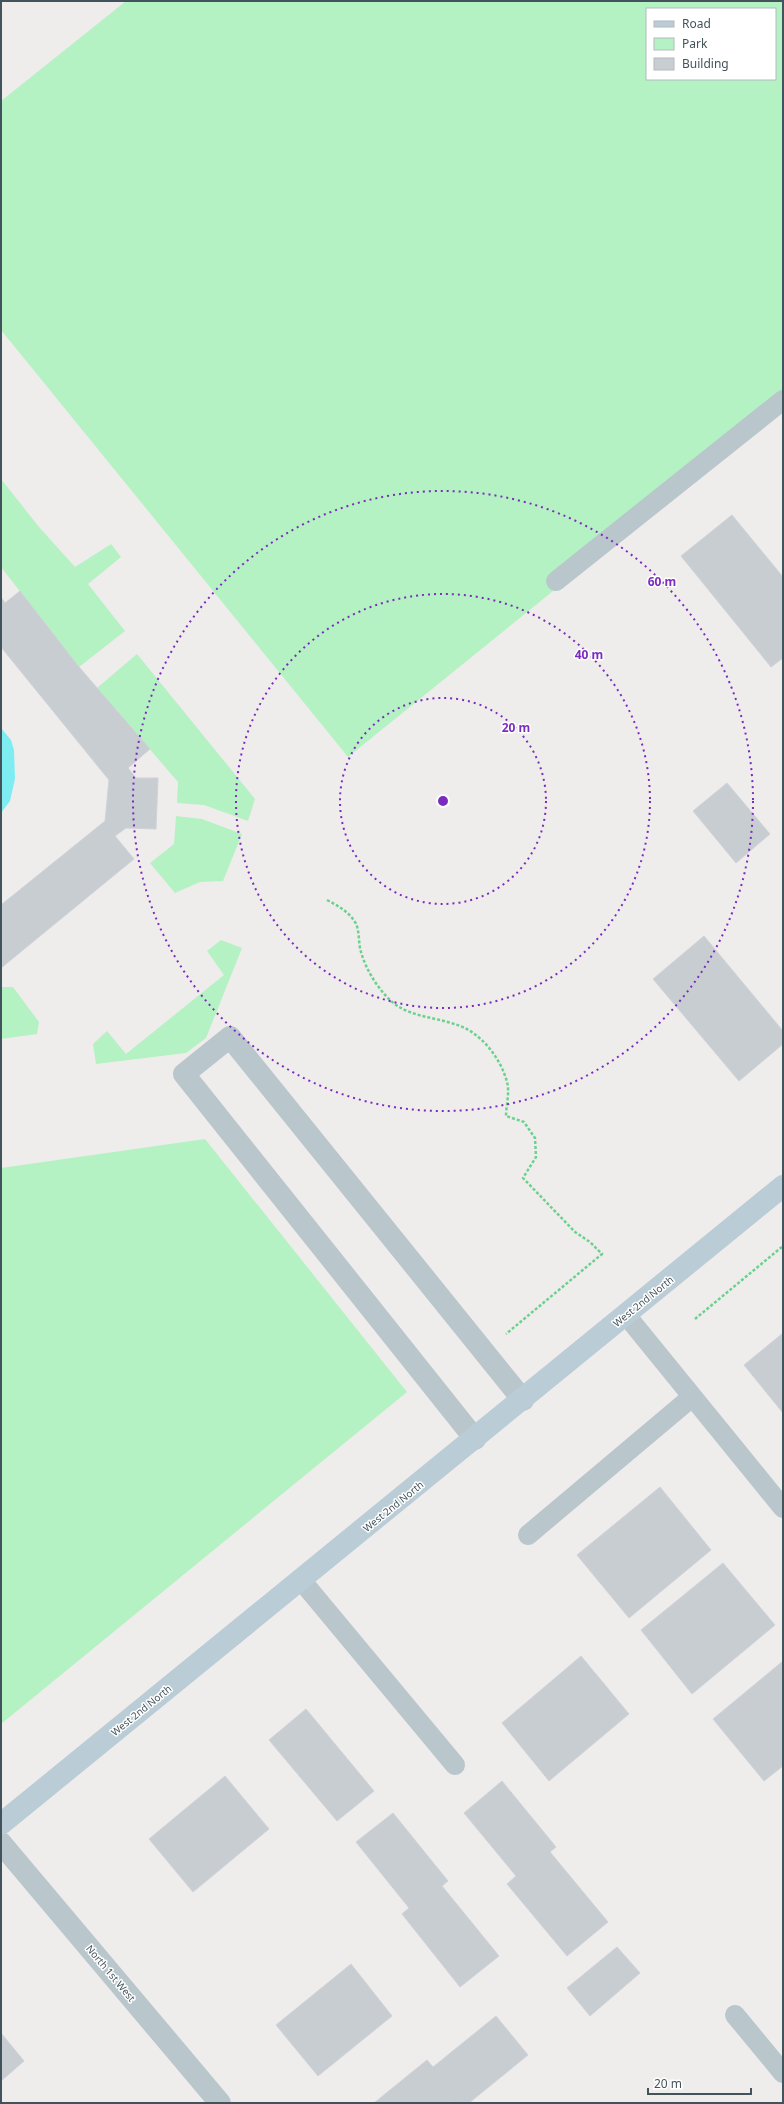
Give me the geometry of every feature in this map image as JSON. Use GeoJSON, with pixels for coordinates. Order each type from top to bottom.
{"type":"FeatureCollection","features":[{"type":"Feature","properties":{"kind":"street"},"geometry":{"type":"LineString","coordinates":[[475,1438],[184,1074],[230,1036],[523,1400]]}},
{"type":"Feature","properties":{"kind":"street","name":"West 2nd North"},"geometry":{"type":"LineString","coordinates":[[1,1824],[523,1400],[783,1186]]}},
{"type":"Feature","properties":{"kind":"street","name":"North 1st West"},"geometry":{"type":"LineString","coordinates":[[1,1843],[220,2103]]}},
{"type":"Feature","properties":{"kind":"lane"},"geometry":{"type":"LineString","coordinates":[[556,581],[783,400]]}},
{"type":"Feature","properties":{"kind":"lane"},"geometry":{"type":"LineString","coordinates":[[626,1315],[783,1508]]}},
{"type":"Feature","properties":{"kind":"lane"},"geometry":{"type":"LineString","coordinates":[[528,1535],[692,1397]]}},
{"type":"Feature","properties":{"kind":"lane"},"geometry":{"type":"LineString","coordinates":[[301,1580],[455,1765]]}},
{"type":"Feature","properties":{"kind":"lane"},"geometry":{"type":"LineString","coordinates":[[735,2015],[783,2073]]}},
{"type":"Feature","properties":{"kind":"path"},"geometry":{"type":"LineString","coordinates":[[327,900],[344,909],[356,924],[361,952],[370,976],[387,998],[407,1011],[428,1018],[459,1025],[476,1035],[496,1056],[508,1083],[506,1116],[524,1122],[535,1138],[536,1157],[523,1178],[576,1232],[590,1242],[602,1254],[503,1336]]}},
{"type":"Feature","properties":{"kind":"path"},"geometry":{"type":"LineString","coordinates":[[695,1319],[783,1246]]}},
{"type":"Feature","properties":{"kind":"green space"},"geometry":{"type":"Polygon","coordinates":[[[126,1],[783,1],[783,405],[348,757],[1,330],[1,101],[126,1]]]}},
{"type":"Feature","properties":{"kind":"green space"},"geometry":{"type":"Polygon","coordinates":[[[1,479],[39,527],[75,567],[111,544],[121,557],[88,584],[125,631],[79,667],[1,567],[1,479]]]}},
{"type":"Feature","properties":{"kind":"green space"},"geometry":{"type":"Polygon","coordinates":[[[137,654],[255,799],[248,821],[204,805],[177,803],[178,782],[97,688],[137,654]]]}},
{"type":"Feature","properties":{"kind":"green space"},"geometry":{"type":"Polygon","coordinates":[[[176,816],[202,819],[242,834],[223,881],[200,882],[175,893],[150,863],[174,844],[176,816]]]}},
{"type":"Feature","properties":{"kind":"green space"},"geometry":{"type":"Polygon","coordinates":[[[221,940],[242,948],[206,1038],[186,1053],[96,1064],[93,1044],[107,1031],[126,1054],[224,975],[207,951],[221,940]]]}},
{"type":"Feature","properties":{"kind":"green space"},"geometry":{"type":"Polygon","coordinates":[[[1,987],[13,987],[39,1022],[37,1034],[1,1039],[1,987]]]}},
{"type":"Feature","properties":{"kind":"green space"},"geometry":{"type":"Polygon","coordinates":[[[205,1139],[407,1392],[1,1724],[1,1168],[205,1139]]]}},
{"type":"Feature","properties":{"kind":"water"},"geometry":{"type":"Polygon","coordinates":[[[1,728],[11,740],[14,750],[15,779],[10,801],[1,813],[1,728]]]}},
{"type":"Feature","properties":{"kind":"building"},"geometry":{"type":"Polygon","coordinates":[[[732,515],[783,577],[783,658],[771,667],[681,556],[732,515]]]}},
{"type":"Feature","properties":{"kind":"building"},"geometry":{"type":"Polygon","coordinates":[[[20,591],[79,667],[150,749],[128,768],[136,778],[158,778],[156,829],[126,828],[115,836],[134,859],[1,968],[1,905],[105,821],[109,780],[1,647],[1,597],[5,603],[20,591]]]}},
{"type":"Feature","properties":{"kind":"building"},"geometry":{"type":"Polygon","coordinates":[[[727,783],[770,834],[736,863],[693,811],[727,783]]]}},
{"type":"Feature","properties":{"kind":"building"},"geometry":{"type":"Polygon","coordinates":[[[704,936],[783,1031],[783,1044],[739,1081],[653,979],[704,936]]]}},
{"type":"Feature","properties":{"kind":"building"},"geometry":{"type":"Polygon","coordinates":[[[783,1333],[783,1413],[744,1365],[783,1333]]]}},
{"type":"Feature","properties":{"kind":"building"},"geometry":{"type":"Polygon","coordinates":[[[660,1487],[711,1550],[629,1618],[577,1555],[660,1487]]]}},
{"type":"Feature","properties":{"kind":"building"},"geometry":{"type":"Polygon","coordinates":[[[723,1563],[775,1625],[692,1694],[641,1630],[723,1563]]]}},
{"type":"Feature","properties":{"kind":"building"},"geometry":{"type":"Polygon","coordinates":[[[581,1656],[629,1714],[549,1781],[502,1723],[581,1656]]]}},
{"type":"Feature","properties":{"kind":"building"},"geometry":{"type":"Polygon","coordinates":[[[783,1661],[783,1766],[764,1781],[713,1719],[783,1661]]]}},
{"type":"Feature","properties":{"kind":"building"},"geometry":{"type":"Polygon","coordinates":[[[306,1709],[374,1791],[337,1821],[269,1740],[306,1709]]]}},
{"type":"Feature","properties":{"kind":"building"},"geometry":{"type":"Polygon","coordinates":[[[225,1776],[269,1829],[193,1892],[149,1839],[225,1776]]]}},
{"type":"Feature","properties":{"kind":"building"},"geometry":{"type":"Polygon","coordinates":[[[502,1781],[556,1847],[550,1852],[608,1922],[567,1956],[507,1884],[516,1876],[464,1813],[502,1781]]]}},
{"type":"Feature","properties":{"kind":"building"},"geometry":{"type":"Polygon","coordinates":[[[393,1813],[448,1881],[442,1886],[499,1956],[460,1987],[402,1914],[409,1908],[356,1842],[393,1813]]]}},
{"type":"Feature","properties":{"kind":"building"},"geometry":{"type":"Polygon","coordinates":[[[617,1947],[640,1973],[590,2016],[567,1988],[617,1947]]]}},
{"type":"Feature","properties":{"kind":"building"},"geometry":{"type":"Polygon","coordinates":[[[351,1964],[392,2016],[318,2076],[276,2025],[351,1964]]]}},
{"type":"Feature","properties":{"kind":"building"},"geometry":{"type":"Polygon","coordinates":[[[496,2016],[528,2055],[469,2103],[452,2103],[450,2101],[448,2103],[374,2103],[427,2060],[433,2067],[496,2016]]]}},
{"type":"Feature","properties":{"kind":"building"},"geometry":{"type":"Polygon","coordinates":[[[1,2033],[24,2061],[1,2081],[1,2033]]]}}]}
